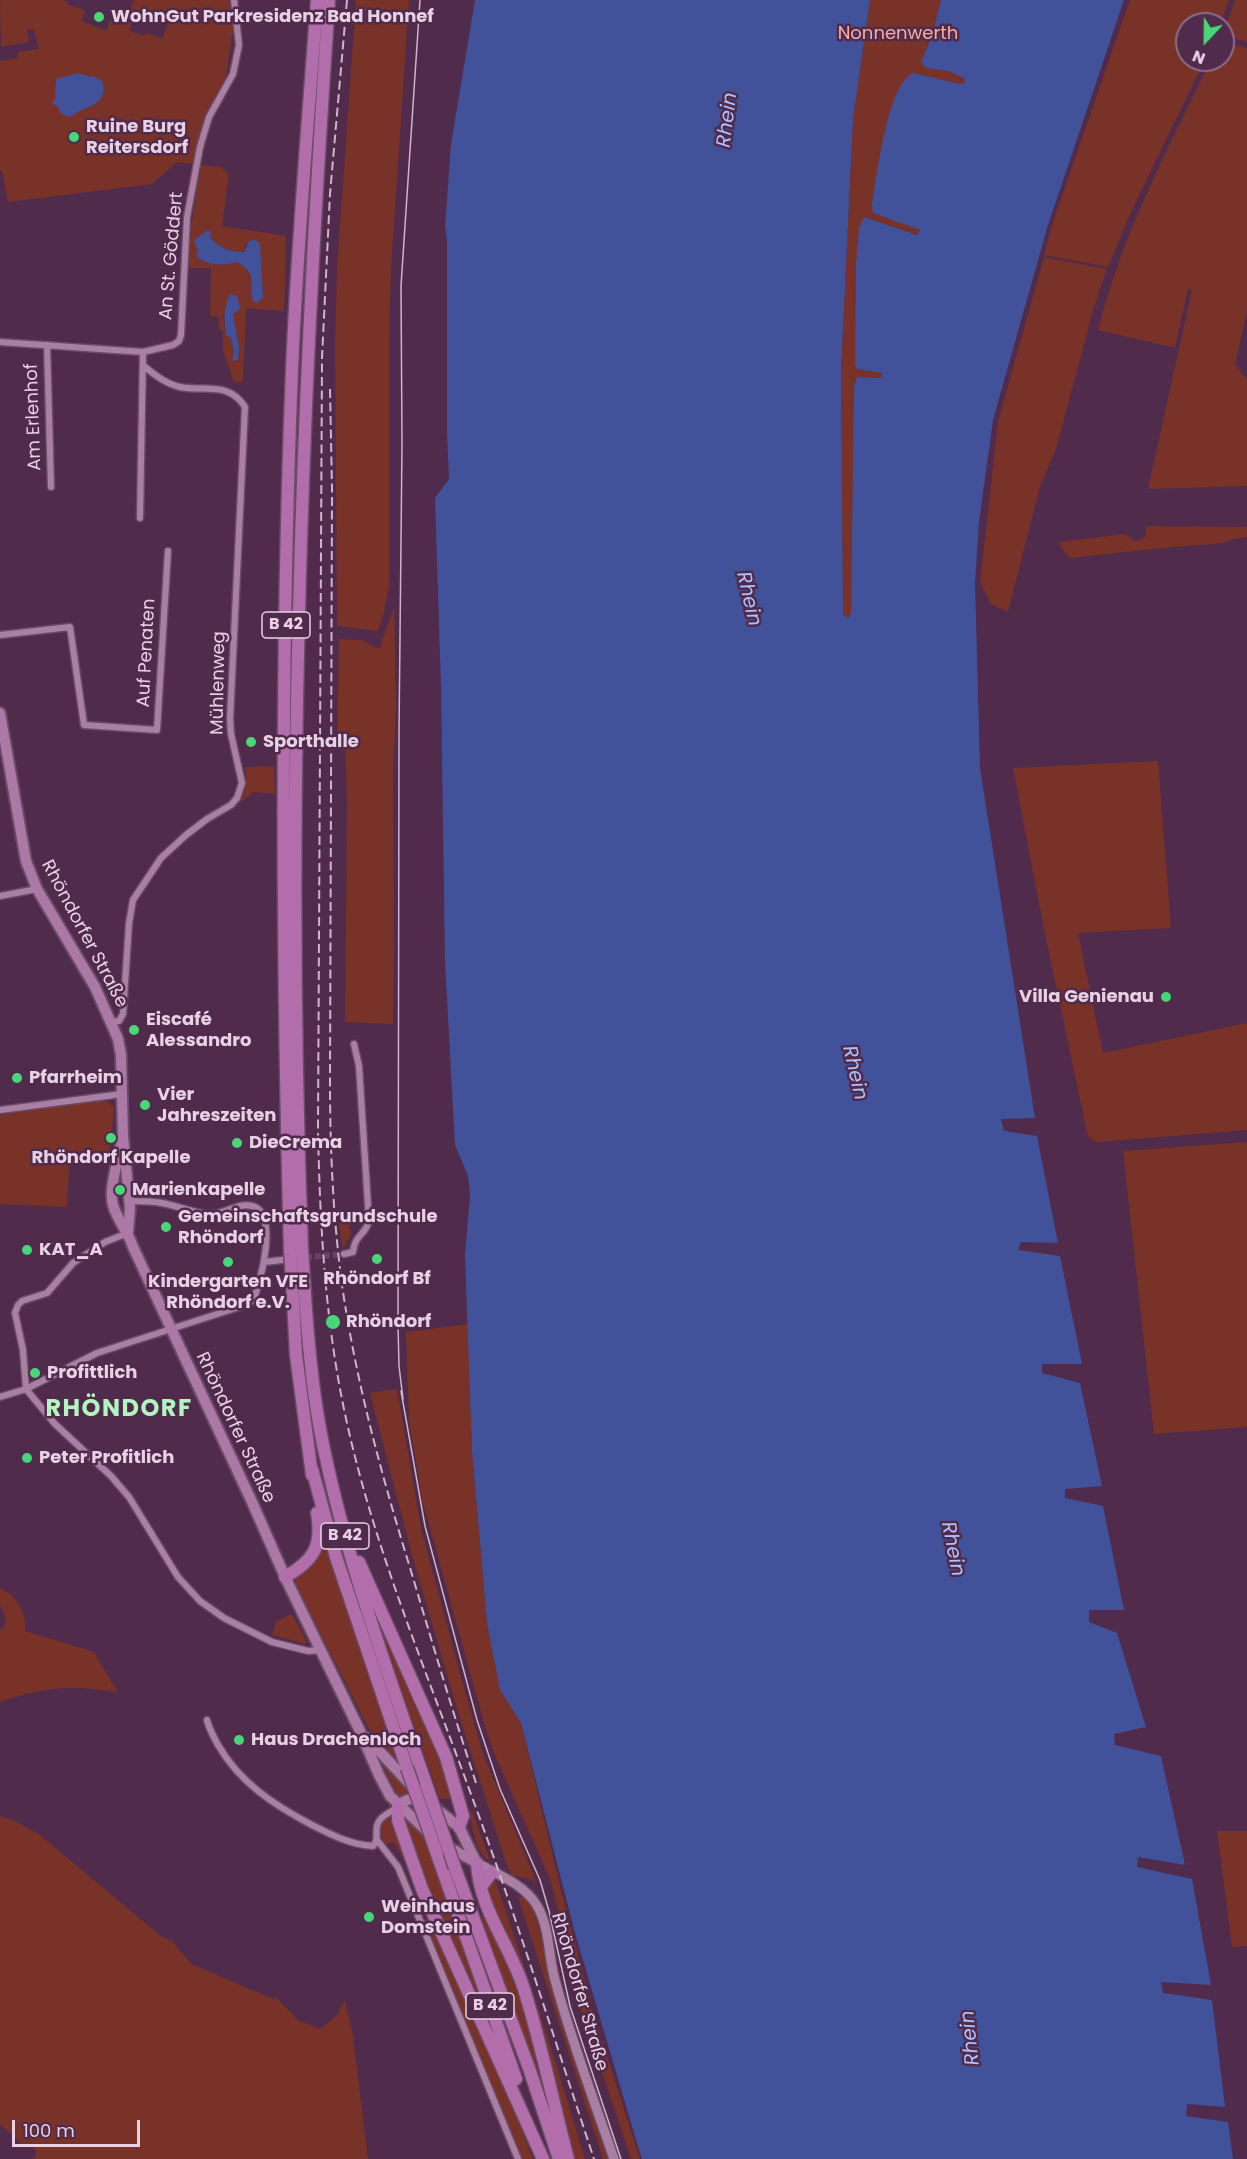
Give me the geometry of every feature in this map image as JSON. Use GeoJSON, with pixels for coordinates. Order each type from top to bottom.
{"type":"FeatureCollection","features":[{"type":"Feature","properties":{"kind":"highway","name":"B 42"},"geometry":{"type":"LineString","coordinates":[[317,0],[292,369],[287,586],[284,913],[291,1253],[298,1280],[320,1430],[339,1514],[369,1619],[455,1868],[530,2071],[559,2159]]}},
{"type":"Feature","properties":{"kind":"highway","name":"B 42"},"geometry":{"type":"LineString","coordinates":[[291,1253],[296,983],[296,763],[307,367],[329,0]]}},
{"type":"Feature","properties":{"kind":"highway","name":"B 42"},"geometry":{"type":"LineString","coordinates":[[298,1280],[296,1355],[312,1469],[336,1557],[544,2159]]}},
{"type":"Feature","properties":{"kind":"highway","name":"B 42"},"geometry":{"type":"LineString","coordinates":[[285,1577],[311,1559],[317,1546],[319,1527],[312,1490],[312,1469]]}},
{"type":"Feature","properties":{"kind":"highway","name":"B 42"},"geometry":{"type":"LineString","coordinates":[[339,1514],[389,1633],[446,1757],[463,1816],[459,1827]]}},
{"type":"Feature","properties":{"kind":"highway"},"geometry":{"type":"LineString","coordinates":[[398,1806],[398,1820],[422,1889],[544,2159]]}},
{"type":"Feature","properties":{"kind":"highway","name":"B 42"},"geometry":{"type":"LineString","coordinates":[[477,1863],[477,1878],[486,1906],[509,1952],[522,1985],[568,2159]]}},
{"type":"Feature","properties":{"kind":"highway"},"geometry":{"type":"LineString","coordinates":[[481,1887],[492,1872]]}},
{"type":"Feature","properties":{"kind":"main road","name":"Rhöndorfer Straße"},"geometry":{"type":"LineString","coordinates":[[0,713],[26,861],[37,889],[95,987],[112,1022],[121,1054],[123,1136],[130,1204],[129,1233],[133,1247],[285,1577],[390,1796],[425,1832],[477,1863]]}},
{"type":"Feature","properties":{"kind":"main road","name":"Rhöndorfer Straße"},"geometry":{"type":"LineString","coordinates":[[123,1136],[112,1198],[119,1221],[129,1233]]}},
{"type":"Feature","properties":{"kind":"main road"},"geometry":{"type":"LineString","coordinates":[[115,1211],[120,1215],[123,1214],[130,1204]]}},
{"type":"Feature","properties":{"kind":"main road","name":"Rhöndorfer Straße"},"geometry":{"type":"LineString","coordinates":[[359,1729],[424,1799],[459,1827],[477,1863]]}},
{"type":"Feature","properties":{"kind":"main road"},"geometry":{"type":"LineString","coordinates":[[398,1806],[413,1798],[424,1799]]}},
{"type":"Feature","properties":{"kind":"main road"},"geometry":{"type":"LineString","coordinates":[[425,1832],[440,1836],[459,1827]]}},
{"type":"Feature","properties":{"kind":"street","name":"An St. Göddert"},"geometry":{"type":"LineString","coordinates":[[0,342],[143,352],[173,345],[179,341],[187,218],[200,147],[210,117],[233,74],[239,45],[234,0]]}},
{"type":"Feature","properties":{"kind":"street","name":"Am Erlenhof"},"geometry":{"type":"LineString","coordinates":[[47,345],[51,487]]}},
{"type":"Feature","properties":{"kind":"street"},"geometry":{"type":"LineString","coordinates":[[140,518],[143,352]]}},
{"type":"Feature","properties":{"kind":"street","name":"Mühlenweg"},"geometry":{"type":"LineString","coordinates":[[112,1022],[119,1021],[123,1014],[129,923],[133,900],[161,858],[200,824],[231,805],[237,798],[242,783],[231,734],[230,718],[244,407],[239,398],[224,390],[179,387],[155,375],[143,365]]}},
{"type":"Feature","properties":{"kind":"street","name":"Auf Penaten"},"geometry":{"type":"LineString","coordinates":[[0,635],[70,627],[84,725],[157,730],[168,550]]}},
{"type":"Feature","properties":{"kind":"street"},"geometry":{"type":"LineString","coordinates":[[0,896],[37,889]]}},
{"type":"Feature","properties":{"kind":"street"},"geometry":{"type":"LineString","coordinates":[[344,1254],[352,1252],[356,1238],[366,1231],[369,1221],[359,1066],[354,1044]]}},
{"type":"Feature","properties":{"kind":"street"},"geometry":{"type":"LineString","coordinates":[[0,1110],[122,1094]]}},
{"type":"Feature","properties":{"kind":"street"},"geometry":{"type":"LineString","coordinates":[[0,1397],[27,1389],[97,1353],[250,1303],[256,1294],[264,1262],[265,1220],[262,1212],[252,1205],[244,1205],[211,1215],[161,1203],[130,1204]]}},
{"type":"Feature","properties":{"kind":"street"},"geometry":{"type":"LineString","coordinates":[[129,1233],[105,1242],[81,1257],[47,1293],[22,1301],[18,1305],[15,1313],[23,1350],[27,1389],[55,1424],[111,1476],[129,1497],[178,1577],[200,1601],[224,1618],[272,1642],[308,1651],[321,1650]]}},
{"type":"Feature","properties":{"kind":"street"},"geometry":{"type":"LineString","coordinates":[[264,1262],[291,1253]]}},
{"type":"Feature","properties":{"kind":"street"},"geometry":{"type":"LineString","coordinates":[[207,1720],[208,1728],[232,1767],[262,1796],[300,1819],[352,1843],[376,1845],[376,1829],[380,1819],[398,1806]]}},
{"type":"Feature","properties":{"kind":"street"},"geometry":{"type":"LineString","coordinates":[[377,1840],[398,1867],[518,2159]]}},
{"type":"Feature","properties":{"kind":"street","name":"Rhöndorfer Straße"},"geometry":{"type":"LineString","coordinates":[[477,1863],[517,1884],[528,1893],[538,1907],[546,1934],[554,1978],[614,2159]]}},
{"type":"Feature","properties":{"kind":"green space"},"geometry":{"type":"Polygon","coordinates":[[[0,0],[62,0],[68,2],[68,5],[85,10],[81,21],[106,31],[118,7],[129,12],[134,0],[229,0],[233,29],[225,83],[204,118],[192,164],[177,162],[152,184],[8,202],[0,170],[0,61],[18,58],[18,52],[39,49],[34,29],[27,30],[29,42],[1,47],[0,0]],[[145,14],[143,18],[135,15],[129,30],[143,36],[148,33],[162,39],[168,23],[145,14]]]}},
{"type":"Feature","properties":{"kind":"green space"},"geometry":{"type":"Polygon","coordinates":[[[356,0],[409,0],[391,268],[389,586],[378,631],[337,626],[335,343],[337,267],[356,0]]]}},
{"type":"Feature","properties":{"kind":"green space","name":"Nonnenwerth"},"geometry":{"type":"Polygon","coordinates":[[[870,0],[941,0],[932,36],[921,62],[926,68],[948,71],[964,78],[965,83],[960,84],[913,73],[873,213],[920,229],[918,235],[864,217],[858,369],[882,372],[882,378],[857,377],[851,614],[848,618],[843,615],[841,370],[853,119],[870,0]]]}},
{"type":"Feature","properties":{"kind":"green space"},"geometry":{"type":"Polygon","coordinates":[[[1130,0],[1229,0],[1224,12],[1175,12],[1175,72],[1199,72],[1130,214],[1108,267],[1044,255],[1053,222],[1130,0]]]}},
{"type":"Feature","properties":{"kind":"green space"},"geometry":{"type":"Polygon","coordinates":[[[1235,0],[1247,0],[1247,42],[1235,38],[1235,12],[1231,12],[1235,0]]]}},
{"type":"Feature","properties":{"kind":"green space"},"geometry":{"type":"Polygon","coordinates":[[[1235,45],[1247,48],[1247,312],[1235,364],[1247,380],[1247,486],[1148,489],[1192,290],[1188,289],[1175,348],[1098,330],[1120,260],[1163,159],[1205,72],[1235,72],[1235,45]]]}},
{"type":"Feature","properties":{"kind":"green space"},"geometry":{"type":"Polygon","coordinates":[[[201,165],[221,167],[229,175],[222,226],[286,236],[284,311],[246,308],[243,382],[234,382],[223,350],[223,331],[219,329],[219,317],[210,316],[211,268],[188,268],[191,227],[201,165]],[[210,237],[196,246],[198,252],[196,256],[205,262],[215,264],[237,262],[246,269],[250,276],[251,297],[263,298],[259,243],[246,244],[244,252],[235,251],[225,249],[210,237]],[[223,314],[226,335],[231,338],[238,360],[239,348],[233,314],[223,314]]]}},
{"type":"Feature","properties":{"kind":"green space"},"geometry":{"type":"Polygon","coordinates":[[[1044,257],[1107,269],[1094,307],[1056,449],[1040,486],[1008,612],[991,604],[980,582],[998,422],[1044,257]]]}},
{"type":"Feature","properties":{"kind":"green space"},"geometry":{"type":"Polygon","coordinates":[[[1146,526],[1247,527],[1247,537],[1215,544],[1071,558],[1064,552],[1059,542],[1125,534],[1135,541],[1146,537],[1146,526]]]}},
{"type":"Feature","properties":{"kind":"green space"},"geometry":{"type":"Polygon","coordinates":[[[394,607],[396,709],[393,772],[393,1024],[345,1022],[347,803],[345,739],[337,741],[339,639],[362,640],[379,649],[394,607]]]}},
{"type":"Feature","properties":{"kind":"green space"},"geometry":{"type":"Polygon","coordinates":[[[1158,761],[1171,928],[1078,933],[1103,1053],[1247,1023],[1247,1130],[1097,1142],[1088,1137],[1013,768],[1158,761]]]}},
{"type":"Feature","properties":{"kind":"green space"},"geometry":{"type":"Polygon","coordinates":[[[274,766],[275,794],[254,792],[238,804],[246,786],[245,767],[274,766]]]}},
{"type":"Feature","properties":{"kind":"green space"},"geometry":{"type":"Polygon","coordinates":[[[103,1099],[114,1107],[109,1166],[74,1161],[69,1168],[67,1207],[0,1204],[0,1115],[103,1099]]]}},
{"type":"Feature","properties":{"kind":"green space"},"geometry":{"type":"Polygon","coordinates":[[[1247,1142],[1247,1427],[1154,1434],[1123,1151],[1247,1142]]]}},
{"type":"Feature","properties":{"kind":"green space"},"geometry":{"type":"Polygon","coordinates":[[[354,1210],[354,1214],[348,1215],[351,1234],[343,1249],[337,1211],[354,1210]]]}},
{"type":"Feature","properties":{"kind":"green space"},"geometry":{"type":"Polygon","coordinates":[[[468,1324],[472,1451],[487,1624],[500,1690],[521,1723],[593,2013],[640,2159],[631,2159],[577,1997],[564,1932],[550,1879],[486,1730],[422,1499],[409,1420],[406,1332],[468,1324]]]}},
{"type":"Feature","properties":{"kind":"green space"},"geometry":{"type":"Polygon","coordinates":[[[397,1389],[421,1528],[462,1681],[483,1754],[536,1881],[511,1875],[506,1863],[413,1559],[370,1393],[397,1389]]]}},
{"type":"Feature","properties":{"kind":"green space"},"geometry":{"type":"Polygon","coordinates":[[[325,1541],[396,1759],[370,1731],[296,1585],[297,1577],[315,1562],[325,1541]]]}},
{"type":"Feature","properties":{"kind":"green space"},"geometry":{"type":"Polygon","coordinates":[[[0,1588],[11,1595],[19,1605],[24,1618],[25,1631],[94,1652],[118,1693],[87,1688],[58,1688],[0,1702],[0,1631],[4,1627],[6,1617],[0,1604],[0,1588]]]}},
{"type":"Feature","properties":{"kind":"green space"},"geometry":{"type":"Polygon","coordinates":[[[367,1594],[444,1762],[455,1799],[440,1799],[367,1594]]]}},
{"type":"Feature","properties":{"kind":"green space"},"geometry":{"type":"Polygon","coordinates":[[[292,1614],[307,1642],[305,1644],[272,1635],[276,1621],[292,1614]]]}},
{"type":"Feature","properties":{"kind":"green space"},"geometry":{"type":"Polygon","coordinates":[[[378,1756],[406,1789],[407,1793],[399,1797],[378,1756]]]}},
{"type":"Feature","properties":{"kind":"green space"},"geometry":{"type":"Polygon","coordinates":[[[472,1811],[490,1861],[481,1852],[475,1840],[469,1812],[472,1811]]]}},
{"type":"Feature","properties":{"kind":"green space"},"geometry":{"type":"Polygon","coordinates":[[[0,1816],[15,1821],[40,1835],[162,1937],[172,1941],[191,1964],[273,1999],[276,1997],[299,2021],[321,2029],[337,2015],[345,2000],[353,2036],[368,2159],[32,2159],[36,2151],[32,2145],[23,2145],[0,2124],[0,1816]]]}},
{"type":"Feature","properties":{"kind":"green space"},"geometry":{"type":"Polygon","coordinates":[[[404,1818],[423,1835],[500,2050],[425,1887],[403,1826],[404,1818]]]}},
{"type":"Feature","properties":{"kind":"green space"},"geometry":{"type":"Polygon","coordinates":[[[389,1819],[395,1826],[406,1862],[393,1842],[386,1844],[382,1837],[380,1827],[389,1819]]]}},
{"type":"Feature","properties":{"kind":"green space"},"geometry":{"type":"Polygon","coordinates":[[[1217,1831],[1247,1831],[1247,1946],[1232,1947],[1217,1831]]]}},
{"type":"Feature","properties":{"kind":"green space"},"geometry":{"type":"Polygon","coordinates":[[[490,1880],[496,1882],[585,2159],[573,2159],[486,1892],[490,1880]]]}},
{"type":"Feature","properties":{"kind":"green space"},"geometry":{"type":"Polygon","coordinates":[[[518,1897],[523,1897],[535,1912],[550,1976],[609,2159],[603,2159],[518,1897]]]}},
{"type":"Feature","properties":{"kind":"green space"},"geometry":{"type":"Polygon","coordinates":[[[481,1915],[493,1931],[512,1971],[532,2040],[539,2076],[533,2070],[483,1928],[481,1915]]]}},
{"type":"Feature","properties":{"kind":"green space"},"geometry":{"type":"Polygon","coordinates":[[[429,1919],[496,2065],[533,2159],[521,2159],[424,1920],[429,1919]]]}},
{"type":"Feature","properties":{"kind":"water","name":"Rhein"},"geometry":{"type":"Polygon","coordinates":[[[475,0],[870,0],[853,119],[841,370],[843,615],[848,618],[851,614],[854,386],[857,377],[881,378],[882,373],[857,369],[855,365],[856,264],[859,228],[864,217],[917,235],[920,230],[873,213],[872,204],[880,153],[896,95],[904,81],[913,73],[960,84],[965,83],[964,78],[948,71],[926,68],[921,62],[932,36],[941,0],[1124,0],[1048,225],[993,420],[979,522],[975,583],[980,768],[1035,1118],[1001,1119],[1004,1131],[1037,1136],[1058,1243],[1021,1242],[1018,1250],[1060,1256],[1082,1364],[1042,1364],[1042,1373],[1080,1383],[1102,1486],[1065,1489],[1065,1498],[1103,1506],[1124,1610],[1089,1610],[1089,1622],[1117,1633],[1146,1727],[1114,1734],[1115,1745],[1161,1756],[1185,1865],[1138,1857],[1137,1867],[1192,1879],[1211,1985],[1161,1982],[1163,1993],[1212,2000],[1225,2107],[1187,2104],[1186,2116],[1228,2122],[1233,2159],[642,2159],[575,1933],[521,1723],[500,1690],[487,1624],[472,1451],[465,1255],[470,1195],[468,1176],[455,1145],[445,962],[441,689],[435,498],[449,479],[447,239],[445,227],[451,144],[475,0]]]}},
{"type":"Feature","properties":{"kind":"water"},"geometry":{"type":"Polygon","coordinates":[[[78,73],[93,76],[102,81],[102,96],[99,101],[68,117],[62,114],[57,105],[52,104],[55,98],[56,79],[78,73]]]}},
{"type":"Feature","properties":{"kind":"water"},"geometry":{"type":"Polygon","coordinates":[[[208,230],[211,232],[210,237],[213,241],[230,250],[244,252],[249,241],[255,240],[260,243],[263,298],[256,303],[253,301],[250,275],[237,262],[215,264],[205,262],[196,256],[198,252],[194,240],[208,230]]]}},
{"type":"Feature","properties":{"kind":"water"},"geometry":{"type":"Polygon","coordinates":[[[230,294],[237,296],[240,309],[233,314],[239,348],[238,360],[232,361],[234,352],[231,338],[226,335],[225,319],[226,304],[230,294]]]}},
{"type":"Feature","properties":{"kind":"tunnel"},"geometry":{"type":"LineString","coordinates":[[288,1259],[344,1254]]}},
{"type":"Feature","properties":{"kind":"tram line"},"geometry":{"type":"LineString","coordinates":[[403,1399],[398,1326],[401,286],[420,0]]}},
{"type":"Feature","properties":{"kind":"tram line"},"geometry":{"type":"LineString","coordinates":[[401,1391],[425,1526],[477,1720],[500,1789],[540,1880],[570,2006],[621,2159]]}},
{"type":"Feature","properties":{"kind":"railway"},"geometry":{"type":"LineString","coordinates":[[347,0],[330,194],[322,358],[318,1130],[320,1202],[328,1308],[345,1414],[385,1560],[504,1887],[594,2159]]}},
{"type":"Feature","properties":{"kind":"railway"},"geometry":{"type":"LineString","coordinates":[[330,389],[332,490],[330,1106],[336,1234],[348,1321],[362,1393],[380,1465],[476,1783]]}},
{"type":"Feature","properties":{"kind":"place","name":"WohnGut Parkresidenz Bad Honnef"},"geometry":{"type":"Point","coordinates":[99,17]}},
{"type":"Feature","properties":{"kind":"place","name":"Ruine Burg Reitersdorf"},"geometry":{"type":"Point","coordinates":[74,137]}},
{"type":"Feature","properties":{"kind":"place","name":"Sporthalle"},"geometry":{"type":"Point","coordinates":[251,742]}},
{"type":"Feature","properties":{"kind":"place","name":"Villa Genienau"},"geometry":{"type":"Point","coordinates":[1166,997]}},
{"type":"Feature","properties":{"kind":"place","name":"Eiscafé Alessandro"},"geometry":{"type":"Point","coordinates":[134,1030]}},
{"type":"Feature","properties":{"kind":"place","name":"Pfarrheim"},"geometry":{"type":"Point","coordinates":[17,1078]}},
{"type":"Feature","properties":{"kind":"place","name":"Vier Jahreszeiten"},"geometry":{"type":"Point","coordinates":[145,1105]}},
{"type":"Feature","properties":{"kind":"place","name":"Rhöndorf Kapelle"},"geometry":{"type":"Point","coordinates":[111,1138]}},
{"type":"Feature","properties":{"kind":"place","name":"DieCrema"},"geometry":{"type":"Point","coordinates":[237,1143]}},
{"type":"Feature","properties":{"kind":"place","name":"Marienkapelle"},"geometry":{"type":"Point","coordinates":[120,1190]}},
{"type":"Feature","properties":{"kind":"place","name":"Gemeinschaftsgrundschule Rhöndorf"},"geometry":{"type":"Point","coordinates":[166,1227]}},
{"type":"Feature","properties":{"kind":"place","name":"KAT_A"},"geometry":{"type":"Point","coordinates":[27,1250]}},
{"type":"Feature","properties":{"kind":"place","name":"Rhöndorf Bf"},"geometry":{"type":"Point","coordinates":[377,1259]}},
{"type":"Feature","properties":{"kind":"place","name":"Kindergarten VFE Rhöndorf e.V."},"geometry":{"type":"Point","coordinates":[228,1262]}},
{"type":"Feature","properties":{"kind":"place","name":"Rhöndorf"},"geometry":{"type":"Point","coordinates":[333,1322]}},
{"type":"Feature","properties":{"kind":"place","name":"Profittlich"},"geometry":{"type":"Point","coordinates":[35,1373]}},
{"type":"Feature","properties":{"kind":"place","name":"Peter Profitlich"},"geometry":{"type":"Point","coordinates":[27,1458]}},
{"type":"Feature","properties":{"kind":"place","name":"Haus Drachenloch"},"geometry":{"type":"Point","coordinates":[239,1740]}},
{"type":"Feature","properties":{"kind":"place","name":"Weinhaus Domstein"},"geometry":{"type":"Point","coordinates":[369,1917]}},
{"type":"Feature","properties":{"kind":"district","name":"RHÖNDORF"},"geometry":{"type":"Point","coordinates":[119,1410]}}]}
